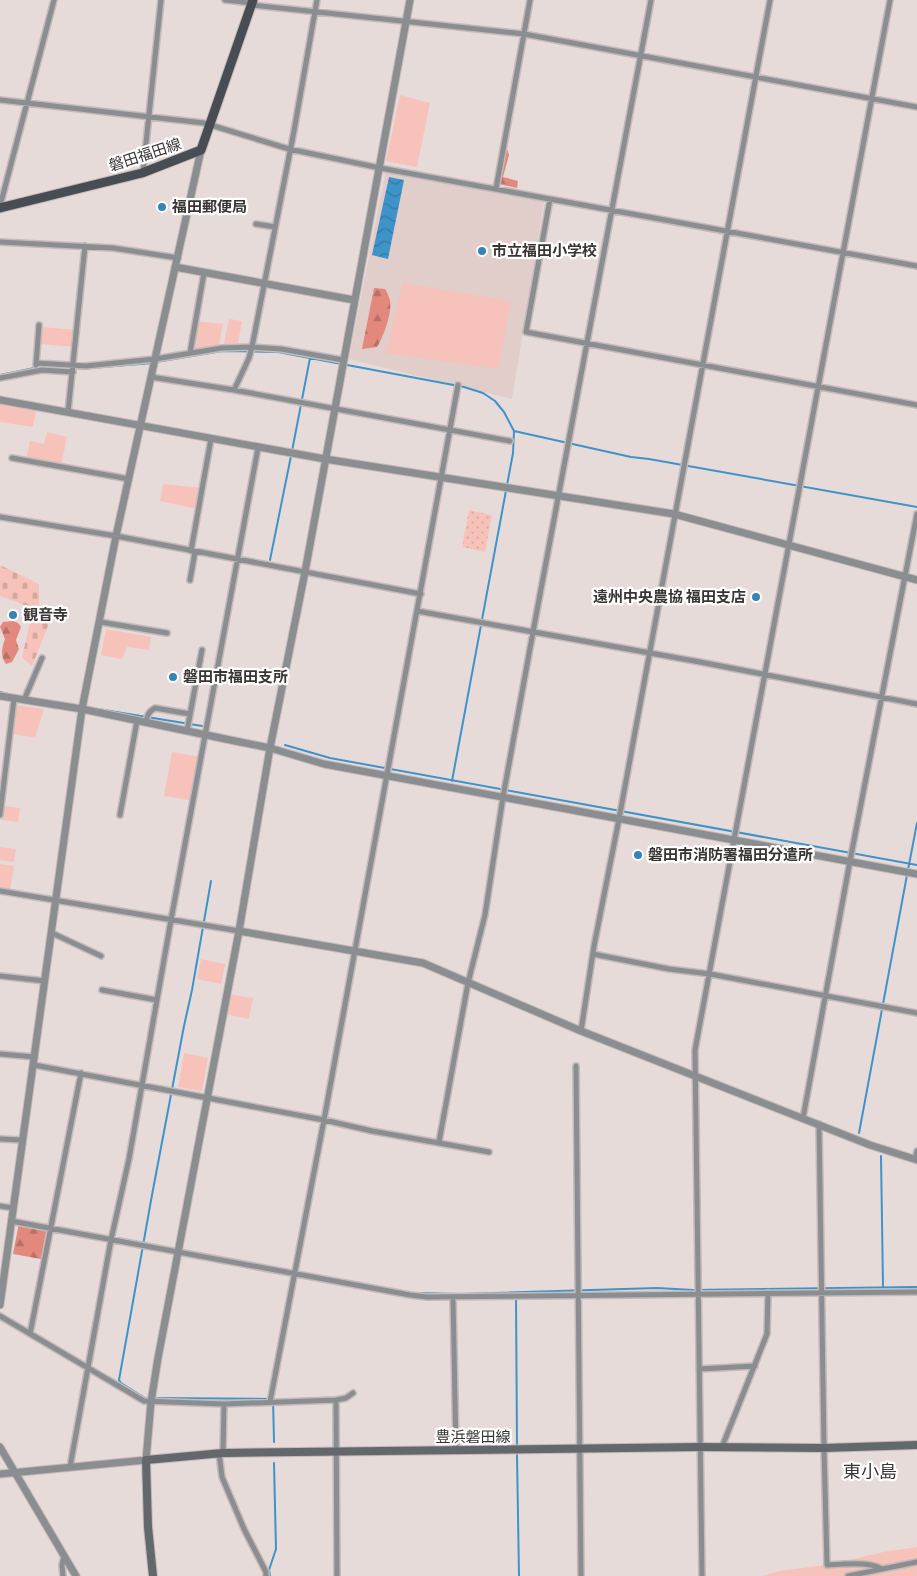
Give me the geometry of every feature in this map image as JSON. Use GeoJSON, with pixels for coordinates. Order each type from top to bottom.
{"type":"FeatureCollection","features":[{"type":"Feature","properties":{"kind":"main road","name":"磐田福田線"},"geometry":{"type":"LineString","coordinates":[[0,207],[143,172],[201,150],[253,2]]}},
{"type":"Feature","properties":{"kind":"main road","name":"豊浜磐田線"},"geometry":{"type":"LineString","coordinates":[[146,1460],[221,1453],[700,1447],[824,1448],[917,1445]]}},
{"type":"Feature","properties":{"kind":"main road"},"geometry":{"type":"LineString","coordinates":[[146,1460],[148,1527],[153,1576]]}},
{"type":"Feature","properties":{"kind":"street"},"geometry":{"type":"LineString","coordinates":[[0,207],[54,0]]}},
{"type":"Feature","properties":{"kind":"street"},"geometry":{"type":"LineString","coordinates":[[143,172],[161,0]]}},
{"type":"Feature","properties":{"kind":"street"},"geometry":{"type":"LineString","coordinates":[[225,0],[524,34],[917,107]]}},
{"type":"Feature","properties":{"kind":"street"},"geometry":{"type":"LineString","coordinates":[[234,390],[252,347],[317,0]]}},
{"type":"Feature","properties":{"kind":"street"},"geometry":{"type":"LineString","coordinates":[[0,1474],[146,1460],[151,1402],[239,931],[270,748],[305,572],[410,0]]}},
{"type":"Feature","properties":{"kind":"street"},"geometry":{"type":"LineString","coordinates":[[496,189],[530,0]]}},
{"type":"Feature","properties":{"kind":"street"},"geometry":{"type":"LineString","coordinates":[[439,1142],[468,983],[485,914],[503,798],[533,632],[651,0]]}},
{"type":"Feature","properties":{"kind":"street"},"geometry":{"type":"LineString","coordinates":[[580,1031],[770,0]]}},
{"type":"Feature","properties":{"kind":"street"},"geometry":{"type":"LineString","coordinates":[[702,1576],[695,1050],[890,0]]}},
{"type":"Feature","properties":{"kind":"street"},"geometry":{"type":"LineString","coordinates":[[0,100],[204,123],[289,149],[380,168],[917,266]]}},
{"type":"Feature","properties":{"kind":"street"},"geometry":{"type":"LineString","coordinates":[[0,1305],[82,709],[116,536],[201,150]]}},
{"type":"Feature","properties":{"kind":"street"},"geometry":{"type":"LineString","coordinates":[[550,199],[526,332],[917,405]]}},
{"type":"Feature","properties":{"kind":"street"},"geometry":{"type":"LineString","coordinates":[[256,224],[275,228]]}},
{"type":"Feature","properties":{"kind":"street"},"geometry":{"type":"LineString","coordinates":[[0,242],[113,248],[178,258]]}},
{"type":"Feature","properties":{"kind":"street"},"geometry":{"type":"LineString","coordinates":[[68,412],[85,246]]}},
{"type":"Feature","properties":{"kind":"street"},"geometry":{"type":"LineString","coordinates":[[175,267],[354,300]]}},
{"type":"Feature","properties":{"kind":"street"},"geometry":{"type":"LineString","coordinates":[[190,353],[204,273]]}},
{"type":"Feature","properties":{"kind":"street"},"geometry":{"type":"LineString","coordinates":[[36,371],[39,325]]}},
{"type":"Feature","properties":{"kind":"street"},"geometry":{"type":"LineString","coordinates":[[36,363],[86,366],[155,359],[222,348],[252,347],[281,349],[343,360]]}},
{"type":"Feature","properties":{"kind":"street"},"geometry":{"type":"LineString","coordinates":[[0,378],[47,370],[73,372]]}},
{"type":"Feature","properties":{"kind":"street"},"geometry":{"type":"LineString","coordinates":[[151,378],[234,390],[510,441]]}},
{"type":"Feature","properties":{"kind":"street"},"geometry":{"type":"LineString","coordinates":[[270,1402],[388,775],[458,385]]}},
{"type":"Feature","properties":{"kind":"street"},"geometry":{"type":"LineString","coordinates":[[0,400],[258,448],[442,479],[674,514],[917,580]]}},
{"type":"Feature","properties":{"kind":"street"},"geometry":{"type":"LineString","coordinates":[[190,580],[193,551],[212,439]]}},
{"type":"Feature","properties":{"kind":"street"},"geometry":{"type":"LineString","coordinates":[[70,1467],[111,1240],[129,1159],[258,448]]}},
{"type":"Feature","properties":{"kind":"street"},"geometry":{"type":"LineString","coordinates":[[12,458],[129,479]]}},
{"type":"Feature","properties":{"kind":"street"},"geometry":{"type":"LineString","coordinates":[[803,1118],[917,514]]}},
{"type":"Feature","properties":{"kind":"street"},"geometry":{"type":"LineString","coordinates":[[0,517],[116,536],[421,594]]}},
{"type":"Feature","properties":{"kind":"street"},"geometry":{"type":"LineString","coordinates":[[417,611],[917,704]]}},
{"type":"Feature","properties":{"kind":"street"},"geometry":{"type":"LineString","coordinates":[[100,622],[167,634]]}},
{"type":"Feature","properties":{"kind":"street"},"geometry":{"type":"LineString","coordinates":[[187,731],[202,650]]}},
{"type":"Feature","properties":{"kind":"street"},"geometry":{"type":"LineString","coordinates":[[24,700],[42,658]]}},
{"type":"Feature","properties":{"kind":"street"},"geometry":{"type":"LineString","coordinates":[[0,696],[82,709],[137,721],[146,719],[187,731],[270,748],[324,764],[911,873]]}},
{"type":"Feature","properties":{"kind":"street"},"geometry":{"type":"LineString","coordinates":[[0,815],[14,698]]}},
{"type":"Feature","properties":{"kind":"street"},"geometry":{"type":"LineString","coordinates":[[146,719],[151,710],[155,708],[190,714]]}},
{"type":"Feature","properties":{"kind":"street"},"geometry":{"type":"LineString","coordinates":[[120,815],[137,721]]}},
{"type":"Feature","properties":{"kind":"street"},"geometry":{"type":"LineString","coordinates":[[0,892],[422,963],[580,1031],[870,1145],[916,1160],[917,1151]]}},
{"type":"Feature","properties":{"kind":"street"},"geometry":{"type":"LineString","coordinates":[[52,933],[101,956]]}},
{"type":"Feature","properties":{"kind":"street"},"geometry":{"type":"LineString","coordinates":[[593,954],[917,1013]]}},
{"type":"Feature","properties":{"kind":"street"},"geometry":{"type":"LineString","coordinates":[[0,976],[45,981]]}},
{"type":"Feature","properties":{"kind":"street"},"geometry":{"type":"LineString","coordinates":[[102,990],[157,1000]]}},
{"type":"Feature","properties":{"kind":"street"},"geometry":{"type":"LineString","coordinates":[[0,1054],[81,1073],[372,1131],[489,1152]]}},
{"type":"Feature","properties":{"kind":"street"},"geometry":{"type":"LineString","coordinates":[[576,1066],[579,1449],[582,1576]]}},
{"type":"Feature","properties":{"kind":"street"},"geometry":{"type":"LineString","coordinates":[[30,1334],[81,1073]]}},
{"type":"Feature","properties":{"kind":"street"},"geometry":{"type":"LineString","coordinates":[[819,1124],[827,1564],[878,1566],[882,1569]]}},
{"type":"Feature","properties":{"kind":"street"},"geometry":{"type":"LineString","coordinates":[[0,1139],[22,1140]]}},
{"type":"Feature","properties":{"kind":"street"},"geometry":{"type":"LineString","coordinates":[[0,1206],[13,1208]]}},
{"type":"Feature","properties":{"kind":"street"},"geometry":{"type":"LineString","coordinates":[[12,1221],[410,1295],[453,1297],[917,1292]]}},
{"type":"Feature","properties":{"kind":"street"},"geometry":{"type":"LineString","coordinates":[[722,1447],[768,1334],[768,1293]]}},
{"type":"Feature","properties":{"kind":"street"},"geometry":{"type":"LineString","coordinates":[[453,1297],[456,1451]]}},
{"type":"Feature","properties":{"kind":"street"},"geometry":{"type":"LineString","coordinates":[[0,1316],[144,1401],[224,1404],[336,1400],[346,1398],[353,1393]]}},
{"type":"Feature","properties":{"kind":"street"},"geometry":{"type":"LineString","coordinates":[[699,1368],[755,1366]]}},
{"type":"Feature","properties":{"kind":"street"},"geometry":{"type":"LineString","coordinates":[[336,1400],[337,1576]]}},
{"type":"Feature","properties":{"kind":"street"},"geometry":{"type":"LineString","coordinates":[[224,1404],[221,1453],[222,1477],[266,1576]]}},
{"type":"Feature","properties":{"kind":"street"},"geometry":{"type":"LineString","coordinates":[[0,1447],[76,1576]]}},
{"type":"Feature","properties":{"kind":"street"},"geometry":{"type":"LineString","coordinates":[[63,1576],[62,1565],[64,1556]]}},
{"type":"Feature","properties":{"kind":"street"},"geometry":{"type":"LineString","coordinates":[[848,1576],[917,1562]]}},
{"type":"Feature","properties":{"kind":"shaded area"},"geometry":{"type":"Polygon","coordinates":[[[386,169],[544,202],[512,399],[349,359],[386,169]]]}},
{"type":"Feature","properties":{"kind":"green space"},"geometry":{"type":"Polygon","coordinates":[[[400,95],[430,103],[417,167],[386,161],[400,95]]]}},
{"type":"Feature","properties":{"kind":"green space"},"geometry":{"type":"Polygon","coordinates":[[[507,149],[509,155],[503,177],[518,181],[517,188],[498,184],[504,153],[507,149]]]}},
{"type":"Feature","properties":{"kind":"green space"},"geometry":{"type":"Polygon","coordinates":[[[403,283],[511,301],[498,369],[386,353],[403,283]]]}},
{"type":"Feature","properties":{"kind":"green space"},"geometry":{"type":"Polygon","coordinates":[[[374,288],[385,289],[387,293],[390,300],[389,318],[377,347],[362,349],[374,288]]]}},
{"type":"Feature","properties":{"kind":"green space"},"geometry":{"type":"Polygon","coordinates":[[[229,319],[242,321],[238,343],[224,344],[229,319]]]}},
{"type":"Feature","properties":{"kind":"green space"},"geometry":{"type":"Polygon","coordinates":[[[195,321],[223,324],[219,346],[190,353],[195,321]]]}},
{"type":"Feature","properties":{"kind":"green space"},"geometry":{"type":"Polygon","coordinates":[[[42,327],[77,330],[75,347],[40,344],[42,327]]]}},
{"type":"Feature","properties":{"kind":"green space"},"geometry":{"type":"Polygon","coordinates":[[[0,400],[37,407],[33,427],[0,422],[0,400]]]}},
{"type":"Feature","properties":{"kind":"green space"},"geometry":{"type":"Polygon","coordinates":[[[47,432],[67,437],[61,466],[26,460],[30,441],[44,444],[47,432]]]}},
{"type":"Feature","properties":{"kind":"green space"},"geometry":{"type":"Polygon","coordinates":[[[163,484],[202,488],[198,509],[160,501],[163,484]]]}},
{"type":"Feature","properties":{"kind":"green space"},"geometry":{"type":"Polygon","coordinates":[[[469,510],[492,515],[485,552],[462,547],[469,510]]]}},
{"type":"Feature","properties":{"kind":"green space"},"geometry":{"type":"Polygon","coordinates":[[[0,565],[39,584],[39,608],[54,611],[32,666],[22,658],[33,608],[0,596],[0,565]]]}},
{"type":"Feature","properties":{"kind":"green space"},"geometry":{"type":"Polygon","coordinates":[[[13,621],[21,627],[16,640],[19,649],[12,662],[6,664],[2,652],[5,639],[0,627],[3,622],[13,621]]]}},
{"type":"Feature","properties":{"kind":"green space"},"geometry":{"type":"Polygon","coordinates":[[[106,629],[151,637],[149,650],[127,647],[122,659],[101,655],[106,629]]]}},
{"type":"Feature","properties":{"kind":"green space"},"geometry":{"type":"Polygon","coordinates":[[[16,705],[44,709],[35,738],[14,734],[16,705]]]}},
{"type":"Feature","properties":{"kind":"green space"},"geometry":{"type":"Polygon","coordinates":[[[172,752],[202,757],[194,801],[164,796],[172,752]]]}},
{"type":"Feature","properties":{"kind":"green space"},"geometry":{"type":"Polygon","coordinates":[[[4,806],[20,808],[18,822],[2,820],[4,806]]]}},
{"type":"Feature","properties":{"kind":"green space"},"geometry":{"type":"Polygon","coordinates":[[[0,847],[16,849],[14,862],[0,860],[0,847]]]}},
{"type":"Feature","properties":{"kind":"green space"},"geometry":{"type":"Polygon","coordinates":[[[0,864],[14,866],[10,891],[0,889],[0,864]]]}},
{"type":"Feature","properties":{"kind":"green space"},"geometry":{"type":"Polygon","coordinates":[[[201,959],[225,964],[221,984],[197,979],[201,959]]]}},
{"type":"Feature","properties":{"kind":"green space"},"geometry":{"type":"Polygon","coordinates":[[[229,994],[253,998],[249,1019],[225,1014],[229,994]]]}},
{"type":"Feature","properties":{"kind":"green space"},"geometry":{"type":"Polygon","coordinates":[[[184,1053],[208,1058],[202,1091],[178,1087],[184,1053]]]}},
{"type":"Feature","properties":{"kind":"green space"},"geometry":{"type":"Polygon","coordinates":[[[19,1223],[47,1228],[41,1259],[13,1254],[19,1223]]]}},
{"type":"Feature","properties":{"kind":"green space"},"geometry":{"type":"Polygon","coordinates":[[[917,1547],[917,1576],[763,1576],[779,1571],[833,1564],[883,1552],[917,1547]]]}},
{"type":"Feature","properties":{"kind":"water"},"geometry":{"type":"Polygon","coordinates":[[[389,177],[404,180],[388,259],[372,255],[389,177]]]}},
{"type":"Feature","properties":{"kind":"waterway"},"geometry":{"type":"LineString","coordinates":[[156,362],[222,351],[278,352],[464,387],[483,393],[495,401],[504,412],[514,431],[513,453],[452,781]]}},
{"type":"Feature","properties":{"kind":"waterway"},"geometry":{"type":"LineString","coordinates":[[292,451],[310,358]]}},
{"type":"Feature","properties":{"kind":"waterway"},"geometry":{"type":"LineString","coordinates":[[0,375],[39,367],[79,369],[152,363]]}},
{"type":"Feature","properties":{"kind":"waterway"},"geometry":{"type":"LineString","coordinates":[[514,431],[631,457],[917,507]]}},
{"type":"Feature","properties":{"kind":"waterway"},"geometry":{"type":"LineString","coordinates":[[270,560],[291,456]]}},
{"type":"Feature","properties":{"kind":"waterway"},"geometry":{"type":"LineString","coordinates":[[0,692],[12,695]]}},
{"type":"Feature","properties":{"kind":"waterway"},"geometry":{"type":"LineString","coordinates":[[98,709],[202,726]]}},
{"type":"Feature","properties":{"kind":"waterway"},"geometry":{"type":"LineString","coordinates":[[285,745],[330,758],[917,865]]}},
{"type":"Feature","properties":{"kind":"waterway"},"geometry":{"type":"LineString","coordinates":[[908,870],[917,823]]}},
{"type":"Feature","properties":{"kind":"waterway"},"geometry":{"type":"LineString","coordinates":[[859,1133],[907,875]]}},
{"type":"Feature","properties":{"kind":"waterway"},"geometry":{"type":"LineString","coordinates":[[148,1398],[145,1398],[119,1380],[211,881]]}},
{"type":"Feature","properties":{"kind":"waterway"},"geometry":{"type":"LineString","coordinates":[[881,1156],[883,1286]]}},
{"type":"Feature","properties":{"kind":"waterway"},"geometry":{"type":"LineString","coordinates":[[414,1293],[461,1294],[657,1288],[693,1290],[917,1287]]}},
{"type":"Feature","properties":{"kind":"waterway"},"geometry":{"type":"LineString","coordinates":[[516,1296],[517,1445]]}},
{"type":"Feature","properties":{"kind":"waterway"},"geometry":{"type":"LineString","coordinates":[[153,1398],[273,1399],[274,1442]]}},
{"type":"Feature","properties":{"kind":"waterway"},"geometry":{"type":"LineString","coordinates":[[517,1455],[519,1576]]}},
{"type":"Feature","properties":{"kind":"waterway"},"geometry":{"type":"LineString","coordinates":[[270,1576],[269,1570],[276,1549],[274,1463]]}},
{"type":"Feature","properties":{"kind":"place","name":"福田郵便局"},"geometry":{"type":"Point","coordinates":[162,207]}},
{"type":"Feature","properties":{"kind":"place","name":"市立福田小学校"},"geometry":{"type":"Point","coordinates":[482,251]}},
{"type":"Feature","properties":{"kind":"place","name":"遠州中央農協 福田支店"},"geometry":{"type":"Point","coordinates":[756,597]}},
{"type":"Feature","properties":{"kind":"place","name":"観音寺"},"geometry":{"type":"Point","coordinates":[13,615]}},
{"type":"Feature","properties":{"kind":"place","name":"磐田市福田支所"},"geometry":{"type":"Point","coordinates":[173,677]}},
{"type":"Feature","properties":{"kind":"place","name":"磐田市消防署福田分遣所"},"geometry":{"type":"Point","coordinates":[638,855]}},
{"type":"Feature","properties":{"kind":"district","name":"東小島"},"geometry":{"type":"Point","coordinates":[870,1472]}}]}
